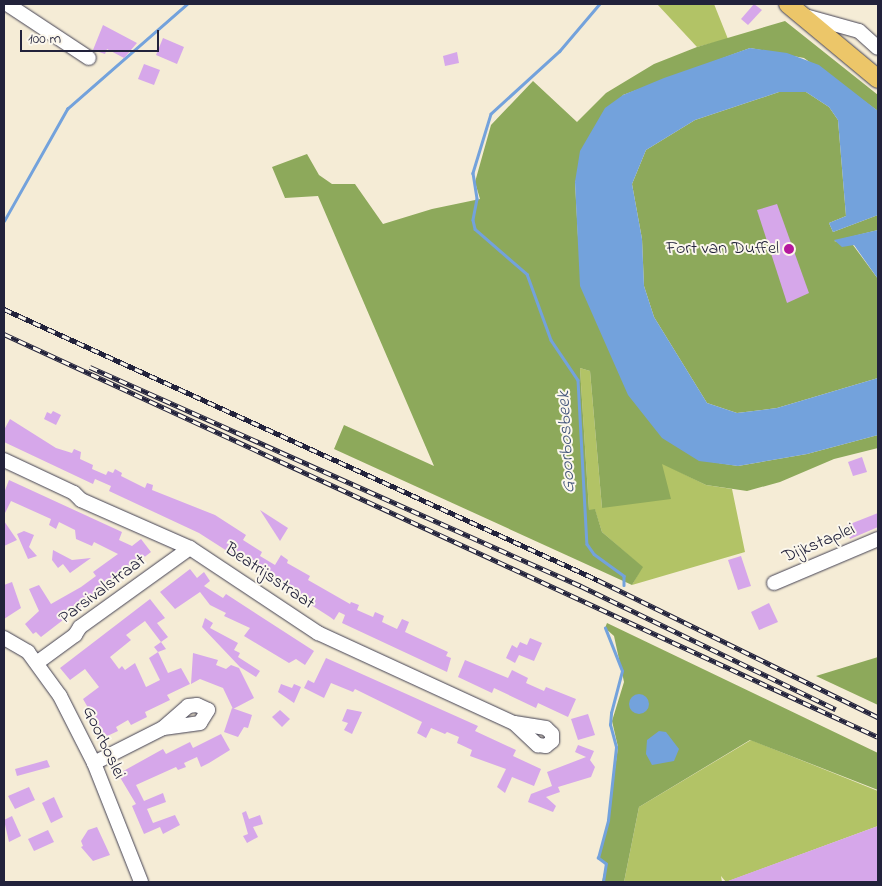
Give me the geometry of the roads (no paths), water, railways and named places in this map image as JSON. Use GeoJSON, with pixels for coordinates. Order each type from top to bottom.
{"type":"FeatureCollection","features":[{"type":"Feature","properties":{"kind":"main road"},"geometry":{"type":"LineString","coordinates":[[794,9],[878,79]]}},
{"type":"Feature","properties":{"kind":"street"},"geometry":{"type":"LineString","coordinates":[[7,4],[89,58]]}},
{"type":"Feature","properties":{"kind":"street"},"geometry":{"type":"LineString","coordinates":[[794,9],[859,31],[878,48]]}},
{"type":"Feature","properties":{"kind":"street","name":"Beatrijsstraat"},"geometry":{"type":"LineString","coordinates":[[4,460],[74,493],[81,500],[190,548],[318,633],[514,724]]}},
{"type":"Feature","properties":{"kind":"street","name":"Dijkstaplei"},"geometry":{"type":"LineString","coordinates":[[774,583],[878,539]]}},
{"type":"Feature","properties":{"kind":"street","name":"Parsivalstraat"},"geometry":{"type":"LineString","coordinates":[[38,662],[75,635],[80,627],[190,548]]}},
{"type":"Feature","properties":{"kind":"street","name":"Goorboslei"},"geometry":{"type":"LineString","coordinates":[[4,638],[23,646],[38,662],[60,696],[94,763],[141,882]]}},
{"type":"Feature","properties":{"kind":"street"},"geometry":{"type":"LineString","coordinates":[[94,763],[163,728]]}},
{"type":"Feature","properties":{"kind":"water"},"geometry":{"type":"Polygon","coordinates":[[[750,48],[787,53],[819,65],[878,111],[878,215],[833,232],[829,223],[846,216],[838,120],[829,107],[806,92],[779,92],[695,120],[646,150],[632,184],[642,239],[644,286],[654,317],[707,403],[737,413],[777,408],[878,378],[878,435],[807,454],[738,466],[699,461],[662,438],[628,395],[580,286],[575,182],[580,151],[605,108],[623,95],[664,78],[750,48]]]}},
{"type":"Feature","properties":{"kind":"water"},"geometry":{"type":"Polygon","coordinates":[[[878,230],[878,279],[854,245],[842,247],[834,240],[878,230]]]}},
{"type":"Feature","properties":{"kind":"water"},"geometry":{"type":"Polygon","coordinates":[[[639,694],[646,697],[649,704],[646,711],[639,714],[632,711],[629,704],[632,697],[639,694]]]}},
{"type":"Feature","properties":{"kind":"water"},"geometry":{"type":"Polygon","coordinates":[[[659,731],[666,732],[679,749],[674,761],[652,765],[646,754],[647,740],[659,731]]]}},
{"type":"Feature","properties":{"kind":"waterway"},"geometry":{"type":"LineString","coordinates":[[4,221],[67,109],[187,4]]}},
{"type":"Feature","properties":{"kind":"waterway","name":"Goorbosbeek"},"geometry":{"type":"LineString","coordinates":[[600,4],[560,51],[491,114],[473,173],[477,199],[473,220],[475,229],[527,274],[551,340],[578,380],[587,544],[594,554],[624,576],[624,585]]}},
{"type":"Feature","properties":{"kind":"waterway","name":"Goorbosbeek"},"geometry":{"type":"LineString","coordinates":[[603,882],[606,864],[598,858],[608,820],[616,747],[610,725],[611,713],[622,671],[605,628]]}},
{"type":"Feature","properties":{"kind":"railway"},"geometry":{"type":"LineString","coordinates":[[4,309],[598,580],[878,717]]}},
{"type":"Feature","properties":{"kind":"railway"},"geometry":{"type":"LineString","coordinates":[[4,334],[878,737]]}},
{"type":"Feature","properties":{"kind":"railway"},"geometry":{"type":"LineString","coordinates":[[90,367],[581,586],[836,709]]}},
{"type":"Feature","properties":{"kind":"place","name":"Fort van Duffel"},"geometry":{"type":"Point","coordinates":[789,249]}}]}
